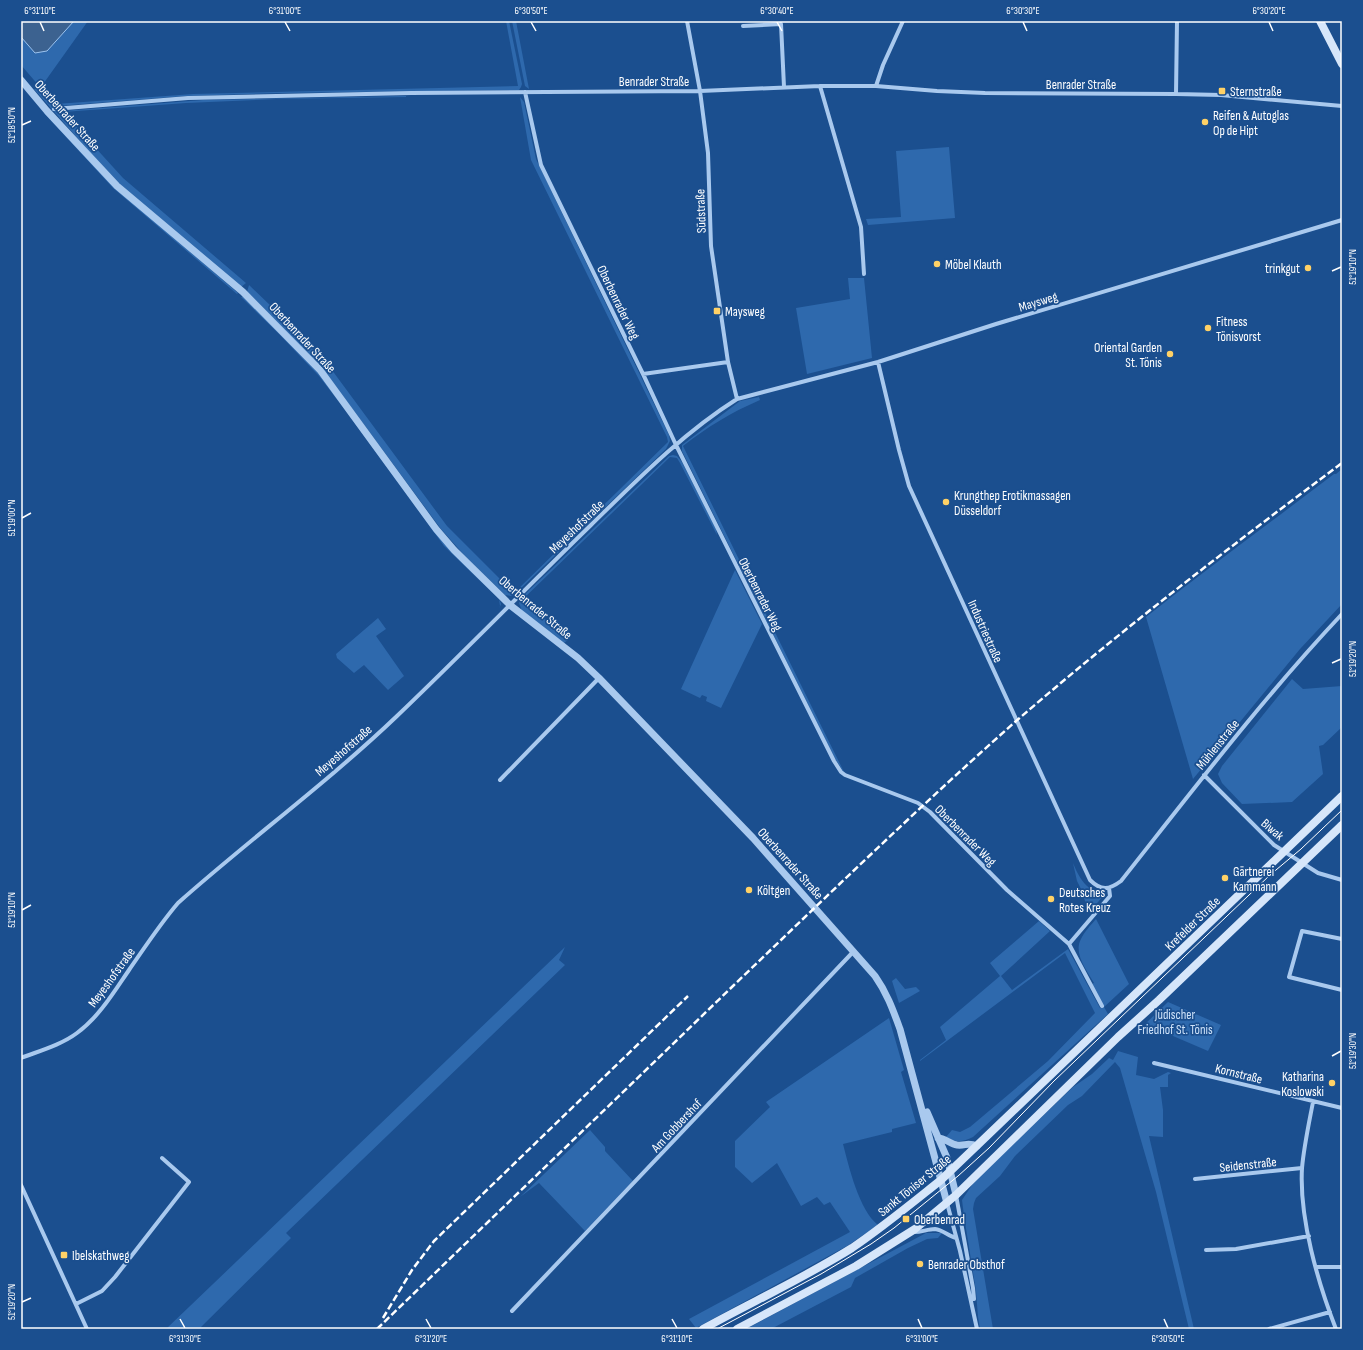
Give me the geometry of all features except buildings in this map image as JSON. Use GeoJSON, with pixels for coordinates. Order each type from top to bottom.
{"type":"FeatureCollection","features":[{"type":"Feature","properties":{"kind":"main road"},"geometry":{"type":"LineString","coordinates":[[1320,21],[1342,64]]}},
{"type":"Feature","properties":{"kind":"main road","name":"Krefelder Straße"},"geometry":{"type":"LineString","coordinates":[[1110,1019],[1342,796]]}},
{"type":"Feature","properties":{"kind":"main road"},"geometry":{"type":"LineString","coordinates":[[737,1329],[856,1266],[910,1232],[947,1203],[1119,1036],[1342,825]]}},
{"type":"Feature","properties":{"kind":"main road","name":"Sankt Töniser Straße"},"geometry":{"type":"LineString","coordinates":[[703,1329],[850,1248],[876,1232],[951,1172],[1011,1112],[1110,1019]]}},
{"type":"Feature","properties":{"kind":"street","name":"Südstraße"},"geometry":{"type":"LineString","coordinates":[[687,21],[700,91],[708,153],[711,246],[728,362],[737,399]]}},
{"type":"Feature","properties":{"kind":"street"},"geometry":{"type":"LineString","coordinates":[[876,86],[883,65],[903,21]]}},
{"type":"Feature","properties":{"kind":"street"},"geometry":{"type":"LineString","coordinates":[[1176,21],[1176,94]]}},
{"type":"Feature","properties":{"kind":"street"},"geometry":{"type":"LineString","coordinates":[[743,26],[780,24],[784,87]]}},
{"type":"Feature","properties":{"kind":"street","name":"Oberbenrader Straße"},"geometry":{"type":"LineString","coordinates":[[21,80],[117,186],[243,292],[320,370],[436,529],[454,550],[510,605],[578,658],[599,678],[753,838],[875,976],[884,988],[890,1002],[900,1029],[919,1094],[956,1238],[977,1329]]}},
{"type":"Feature","properties":{"kind":"street","name":"Benrader Straße"},"geometry":{"type":"LineString","coordinates":[[54,109],[188,98],[525,92],[700,91],[820,86],[876,86],[937,92],[1221,95],[1342,106]]}},
{"type":"Feature","properties":{"kind":"street"},"geometry":{"type":"LineString","coordinates":[[820,86],[861,227],[864,274]]}},
{"type":"Feature","properties":{"kind":"street","name":"Oberbenrader Weg"},"geometry":{"type":"LineString","coordinates":[[525,92],[542,165],[645,374],[676,445],[834,761],[841,772],[845,775],[922,806],[935,817],[1007,890],[1069,944],[1102,1006]]}},
{"type":"Feature","properties":{"kind":"street","name":"Maysweg"},"geometry":{"type":"LineString","coordinates":[[682,441],[722,408],[737,399],[878,362],[996,324],[1342,220]]}},
{"type":"Feature","properties":{"kind":"street"},"geometry":{"type":"LineString","coordinates":[[645,374],[728,362]]}},
{"type":"Feature","properties":{"kind":"street","name":"Industriestraße"},"geometry":{"type":"LineString","coordinates":[[878,362],[909,486],[1090,880],[1096,887],[1109,888]]}},
{"type":"Feature","properties":{"kind":"street","name":"Meyeshofstraße"},"geometry":{"type":"LineString","coordinates":[[21,1058],[64,1041],[77,1034],[108,1002],[160,924],[178,903],[353,757],[403,710],[621,496],[682,441]]}},
{"type":"Feature","properties":{"kind":"street","name":"Mühlenstraße"},"geometry":{"type":"LineString","coordinates":[[1109,888],[1115,886],[1121,881],[1204,775],[1304,654],[1342,614]]}},
{"type":"Feature","properties":{"kind":"street"},"geometry":{"type":"LineString","coordinates":[[500,780],[599,678]]}},
{"type":"Feature","properties":{"kind":"street","name":"Biwak"},"geometry":{"type":"LineString","coordinates":[[1204,775],[1252,824],[1274,844],[1302,864],[1325,876],[1342,880]]}},
{"type":"Feature","properties":{"kind":"street"},"geometry":{"type":"LineString","coordinates":[[1069,944],[1110,896],[1109,888]]}},
{"type":"Feature","properties":{"kind":"street"},"geometry":{"type":"LineString","coordinates":[[1342,939],[1302,931],[1290,977],[1342,990]]}},
{"type":"Feature","properties":{"kind":"street","name":"Am Gobbershof"},"geometry":{"type":"LineString","coordinates":[[512,1311],[853,952]]}},
{"type":"Feature","properties":{"kind":"street","name":"Kornstraße"},"geometry":{"type":"LineString","coordinates":[[1154,1063],[1342,1108]]}},
{"type":"Feature","properties":{"kind":"street","name":"Oberbenrader Straße"},"geometry":{"type":"LineString","coordinates":[[919,1094],[947,1158],[951,1172],[973,1288],[974,1311]]}},
{"type":"Feature","properties":{"kind":"street"},"geometry":{"type":"LineString","coordinates":[[1313,1102],[1302,1168],[1303,1210],[1316,1267],[1336,1329]]}},
{"type":"Feature","properties":{"kind":"street"},"geometry":{"type":"LineString","coordinates":[[938,1138],[942,1138],[957,1145],[969,1143],[977,1146]]}},
{"type":"Feature","properties":{"kind":"street"},"geometry":{"type":"LineString","coordinates":[[76,1304],[102,1291],[116,1277],[189,1182],[162,1158]]}},
{"type":"Feature","properties":{"kind":"street","name":"Seidenstraße"},"geometry":{"type":"LineString","coordinates":[[1195,1179],[1302,1168]]}},
{"type":"Feature","properties":{"kind":"street"},"geometry":{"type":"LineString","coordinates":[[21,1185],[87,1329]]}},
{"type":"Feature","properties":{"kind":"street"},"geometry":{"type":"LineString","coordinates":[[910,1232],[919,1233],[930,1229],[936,1229],[956,1238]]}},
{"type":"Feature","properties":{"kind":"street"},"geometry":{"type":"LineString","coordinates":[[1206,1250],[1236,1249],[1309,1236]]}},
{"type":"Feature","properties":{"kind":"street"},"geometry":{"type":"LineString","coordinates":[[1316,1267],[1342,1267]]}},
{"type":"Feature","properties":{"kind":"street"},"geometry":{"type":"LineString","coordinates":[[1270,1329],[1330,1312]]}},
{"type":"Feature","properties":{"kind":"green space"},"geometry":{"type":"Polygon","coordinates":[[[74,21],[88,21],[41,87],[56,104],[193,94],[518,86],[506,21],[509,21],[522,84],[519,90],[280,93],[186,96],[58,106],[62,111],[203,100],[406,96],[186,103],[63,112],[123,178],[246,283],[241,287],[123,187],[95,158],[34,89],[40,87],[21,65],[21,37],[35,53],[47,51],[74,21]]]}},
{"type":"Feature","properties":{"kind":"green space"},"geometry":{"type":"Polygon","coordinates":[[[512,21],[516,21],[529,89],[525,86],[512,21]]]}},
{"type":"Feature","properties":{"kind":"green space"},"geometry":{"type":"Polygon","coordinates":[[[520,97],[524,102],[536,159],[669,435],[670,441],[666,449],[515,594],[511,596],[505,595],[465,556],[441,529],[320,365],[247,292],[249,285],[297,331],[326,362],[447,526],[514,593],[668,442],[667,437],[531,160],[520,97]]]}},
{"type":"Feature","properties":{"kind":"green space"},"geometry":{"type":"Polygon","coordinates":[[[44,113],[48,115],[115,187],[238,293],[237,294],[113,188],[44,113]]]}},
{"type":"Feature","properties":{"kind":"green space"},"geometry":{"type":"Polygon","coordinates":[[[949,147],[955,218],[868,225],[866,219],[901,217],[896,151],[949,147]]]}},
{"type":"Feature","properties":{"kind":"green space"},"geometry":{"type":"Polygon","coordinates":[[[848,278],[864,278],[872,358],[807,374],[796,308],[850,299],[848,278]]]}},
{"type":"Feature","properties":{"kind":"green space"},"geometry":{"type":"Polygon","coordinates":[[[241,297],[243,297],[280,332],[318,373],[345,410],[319,376],[241,297]]]}},
{"type":"Feature","properties":{"kind":"green space"},"geometry":{"type":"Polygon","coordinates":[[[759,397],[760,400],[720,420],[683,446],[845,774],[834,757],[682,451],[682,445],[740,401],[759,397]]]}},
{"type":"Feature","properties":{"kind":"green space"},"geometry":{"type":"Polygon","coordinates":[[[345,410],[362,432],[405,491],[345,410]]]}},
{"type":"Feature","properties":{"kind":"green space"},"geometry":{"type":"Polygon","coordinates":[[[669,456],[677,456],[682,462],[716,529],[717,535],[677,458],[670,457],[522,600],[569,639],[564,643],[522,611],[519,603],[520,599],[669,456]]]}},
{"type":"Feature","properties":{"kind":"green space"},"geometry":{"type":"Polygon","coordinates":[[[1342,469],[1342,604],[1300,649],[1193,779],[1146,617],[1342,469]]]}},
{"type":"Feature","properties":{"kind":"green space"},"geometry":{"type":"Polygon","coordinates":[[[405,491],[433,530],[446,545],[499,599],[444,546],[405,491]]]}},
{"type":"Feature","properties":{"kind":"green space"},"geometry":{"type":"Polygon","coordinates":[[[735,570],[762,624],[721,708],[706,701],[707,697],[702,695],[700,698],[681,689],[735,570]]]}},
{"type":"Feature","properties":{"kind":"green space"},"geometry":{"type":"Polygon","coordinates":[[[378,618],[386,629],[376,636],[404,676],[388,690],[364,665],[354,673],[337,658],[336,654],[378,618]]]}},
{"type":"Feature","properties":{"kind":"green space"},"geometry":{"type":"Polygon","coordinates":[[[1292,679],[1303,689],[1342,686],[1342,727],[1323,745],[1319,746],[1323,774],[1292,802],[1242,804],[1222,783],[1218,774],[1222,766],[1292,679]]]}},
{"type":"Feature","properties":{"kind":"green space"},"geometry":{"type":"Polygon","coordinates":[[[1073,863],[1084,883],[1098,893],[1104,895],[1092,909],[1085,901],[1077,881],[1073,863]]]}},
{"type":"Feature","properties":{"kind":"green space"},"geometry":{"type":"Polygon","coordinates":[[[1096,919],[1129,984],[1104,1007],[1092,984],[1094,983],[1082,962],[1079,950],[1079,944],[1082,936],[1096,919]]]}},
{"type":"Feature","properties":{"kind":"green space"},"geometry":{"type":"Polygon","coordinates":[[[1039,921],[1050,931],[1001,976],[1012,990],[1068,949],[1100,1008],[1104,1007],[1108,1014],[973,1137],[960,1141],[946,1137],[952,1130],[960,1132],[970,1127],[1048,1061],[1095,1013],[1065,953],[920,1061],[946,1040],[940,1027],[1000,976],[990,963],[1039,921]]]}},
{"type":"Feature","properties":{"kind":"green space"},"geometry":{"type":"Polygon","coordinates":[[[565,947],[559,960],[565,965],[286,1233],[291,1238],[199,1329],[166,1329],[565,947]]]}},
{"type":"Feature","properties":{"kind":"green space"},"geometry":{"type":"Polygon","coordinates":[[[896,978],[905,989],[916,987],[920,991],[899,1003],[892,981],[896,978]]]}},
{"type":"Feature","properties":{"kind":"green space","name":"Jüdischer Friedhof St. Tönis"},"geometry":{"type":"Polygon","coordinates":[[[1168,1002],[1221,1025],[1208,1051],[1145,1024],[1168,1002]]]}},
{"type":"Feature","properties":{"kind":"green space"},"geometry":{"type":"Polygon","coordinates":[[[889,1018],[904,1070],[901,1072],[916,1123],[892,1129],[892,1132],[843,1144],[860,1199],[871,1218],[878,1225],[847,1246],[696,1328],[689,1319],[850,1232],[830,1202],[824,1205],[817,1197],[801,1206],[777,1163],[752,1183],[735,1167],[735,1141],[770,1107],[766,1102],[889,1018]]]}},
{"type":"Feature","properties":{"kind":"green space"},"geometry":{"type":"Polygon","coordinates":[[[1118,1051],[1138,1057],[1136,1075],[1154,1079],[1168,1072],[1171,1073],[1168,1075],[1168,1087],[1160,1087],[1163,1110],[1163,1137],[1149,1136],[1194,1329],[1189,1329],[1156,1192],[1120,1068],[1115,1062],[1082,1096],[1068,1105],[1015,1156],[1000,1176],[976,1198],[973,1209],[993,1329],[980,1329],[976,1291],[962,1200],[974,1182],[1073,1087],[1092,1074],[1109,1058],[1113,1060],[1118,1051]]]}},
{"type":"Feature","properties":{"kind":"green space"},"geometry":{"type":"Polygon","coordinates":[[[590,1130],[605,1147],[605,1151],[633,1181],[585,1231],[539,1183],[520,1197],[590,1130]]]}},
{"type":"Feature","properties":{"kind":"green space"},"geometry":{"type":"Polygon","coordinates":[[[926,1233],[942,1233],[938,1238],[927,1239],[908,1248],[855,1278],[851,1287],[771,1329],[746,1329],[926,1233]]]}},
{"type":"Feature","properties":{"kind":"shaded area"},"geometry":{"type":"Polygon","coordinates":[[[21,21],[74,21],[47,51],[35,53],[21,37],[21,21]]]}},
{"type":"Feature","properties":{"kind":"tram line"},"geometry":{"type":"LineString","coordinates":[[717,1329],[821,1274],[871,1244],[894,1228],[958,1176],[989,1148],[1054,1081],[1270,875],[1301,849],[1342,810]]}},
{"type":"Feature","properties":{"kind":"railway"},"geometry":{"type":"LineString","coordinates":[[377,1329],[804,918],[979,754],[1055,688],[1135,622],[1217,557],[1342,463]]}},
{"type":"Feature","properties":{"kind":"railway"},"geometry":{"type":"LineString","coordinates":[[383,1318],[412,1270],[434,1241],[688,996]]}},
{"type":"Feature","properties":{"kind":"place","name":"Sternstraße"},"geometry":{"type":"Point","coordinates":[1222,91]}},
{"type":"Feature","properties":{"kind":"place","name":"Reifen & Autoglas Op de Hipt"},"geometry":{"type":"Point","coordinates":[1205,122]}},
{"type":"Feature","properties":{"kind":"place","name":"Möbel Klauth"},"geometry":{"type":"Point","coordinates":[937,264]}},
{"type":"Feature","properties":{"kind":"place","name":"trinkgut"},"geometry":{"type":"Point","coordinates":[1308,268]}},
{"type":"Feature","properties":{"kind":"place","name":"Maysweg"},"geometry":{"type":"Point","coordinates":[717,311]}},
{"type":"Feature","properties":{"kind":"place","name":"Fitness Tönisvorst"},"geometry":{"type":"Point","coordinates":[1208,328]}},
{"type":"Feature","properties":{"kind":"place","name":"Oriental Garden St. Tönis"},"geometry":{"type":"Point","coordinates":[1170,354]}},
{"type":"Feature","properties":{"kind":"place","name":"Krungthep Erotikmassagen Düsseldorf"},"geometry":{"type":"Point","coordinates":[946,502]}},
{"type":"Feature","properties":{"kind":"place","name":"Gärtnerei Kammann"},"geometry":{"type":"Point","coordinates":[1225,878]}},
{"type":"Feature","properties":{"kind":"place","name":"Költgen"},"geometry":{"type":"Point","coordinates":[749,890]}},
{"type":"Feature","properties":{"kind":"place","name":"Deutsches Rotes Kreuz"},"geometry":{"type":"Point","coordinates":[1051,899]}},
{"type":"Feature","properties":{"kind":"place","name":"Katharina Koslowski"},"geometry":{"type":"Point","coordinates":[1332,1083]}},
{"type":"Feature","properties":{"kind":"place","name":"Oberbenrad"},"geometry":{"type":"Point","coordinates":[906,1219]}},
{"type":"Feature","properties":{"kind":"place","name":"Ibelskathweg"},"geometry":{"type":"Point","coordinates":[64,1255]}},
{"type":"Feature","properties":{"kind":"place","name":"Benrader Obsthof"},"geometry":{"type":"Point","coordinates":[920,1264]}}]}
